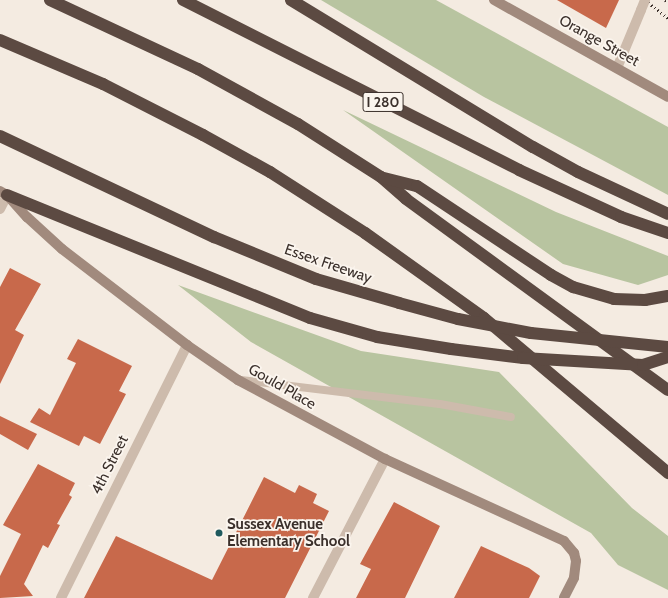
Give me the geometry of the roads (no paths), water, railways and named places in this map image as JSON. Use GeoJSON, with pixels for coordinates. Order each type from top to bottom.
{"type":"FeatureCollection","features":[{"type":"Feature","properties":{"kind":"highway"},"geometry":{"type":"LineString","coordinates":[[50,0],[231,86],[298,124],[381,177],[406,199],[668,390]]}},
{"type":"Feature","properties":{"kind":"highway","name":"I 280"},"geometry":{"type":"LineString","coordinates":[[183,0],[452,137],[584,200],[668,233]]}},
{"type":"Feature","properties":{"kind":"highway"},"geometry":{"type":"LineString","coordinates":[[291,0],[578,172],[668,214]]}},
{"type":"Feature","properties":{"kind":"highway"},"geometry":{"type":"LineString","coordinates":[[0,40],[103,84],[203,135],[270,172],[365,233],[484,318],[668,473]]}},
{"type":"Feature","properties":{"kind":"highway","name":"Essex Freeway"},"geometry":{"type":"LineString","coordinates":[[0,136],[228,243],[316,278],[458,319],[531,333],[668,347]]}},
{"type":"Feature","properties":{"kind":"highway"},"geometry":{"type":"LineString","coordinates":[[381,177],[417,186],[550,275],[573,287],[614,298],[645,300],[668,296]]}},
{"type":"Feature","properties":{"kind":"highway"},"geometry":{"type":"LineString","coordinates":[[4,193],[310,318],[377,337],[451,350],[523,358],[643,365],[668,357]]}},
{"type":"Feature","properties":{"kind":"street","name":"Orange Street"},"geometry":{"type":"LineString","coordinates":[[494,0],[668,97]]}},
{"type":"Feature","properties":{"kind":"street"},"geometry":{"type":"LineString","coordinates":[[616,68],[645,0]]}},
{"type":"Feature","properties":{"kind":"street"},"geometry":{"type":"LineString","coordinates":[[0,209],[4,193]]}},
{"type":"Feature","properties":{"kind":"street","name":"Gould Place"},"geometry":{"type":"LineString","coordinates":[[4,193],[27,217],[62,249],[187,345],[238,380],[385,459],[557,536],[570,546],[574,553],[574,578],[564,598]]}},
{"type":"Feature","properties":{"kind":"street","name":"4th Street"},"geometry":{"type":"LineString","coordinates":[[60,598],[187,345]]}},
{"type":"Feature","properties":{"kind":"street"},"geometry":{"type":"LineString","coordinates":[[313,598],[385,459]]}},
{"type":"Feature","properties":{"kind":"lane"},"geometry":{"type":"LineString","coordinates":[[238,380],[440,404],[511,417]]}},
{"type":"Feature","properties":{"kind":"railway"},"geometry":{"type":"LineString","coordinates":[[645,0],[668,18]]}},
{"type":"Feature","properties":{"kind":"place","name":"Sussex Avenue Elementary School"},"geometry":{"type":"Point","coordinates":[219,533]}}]}
